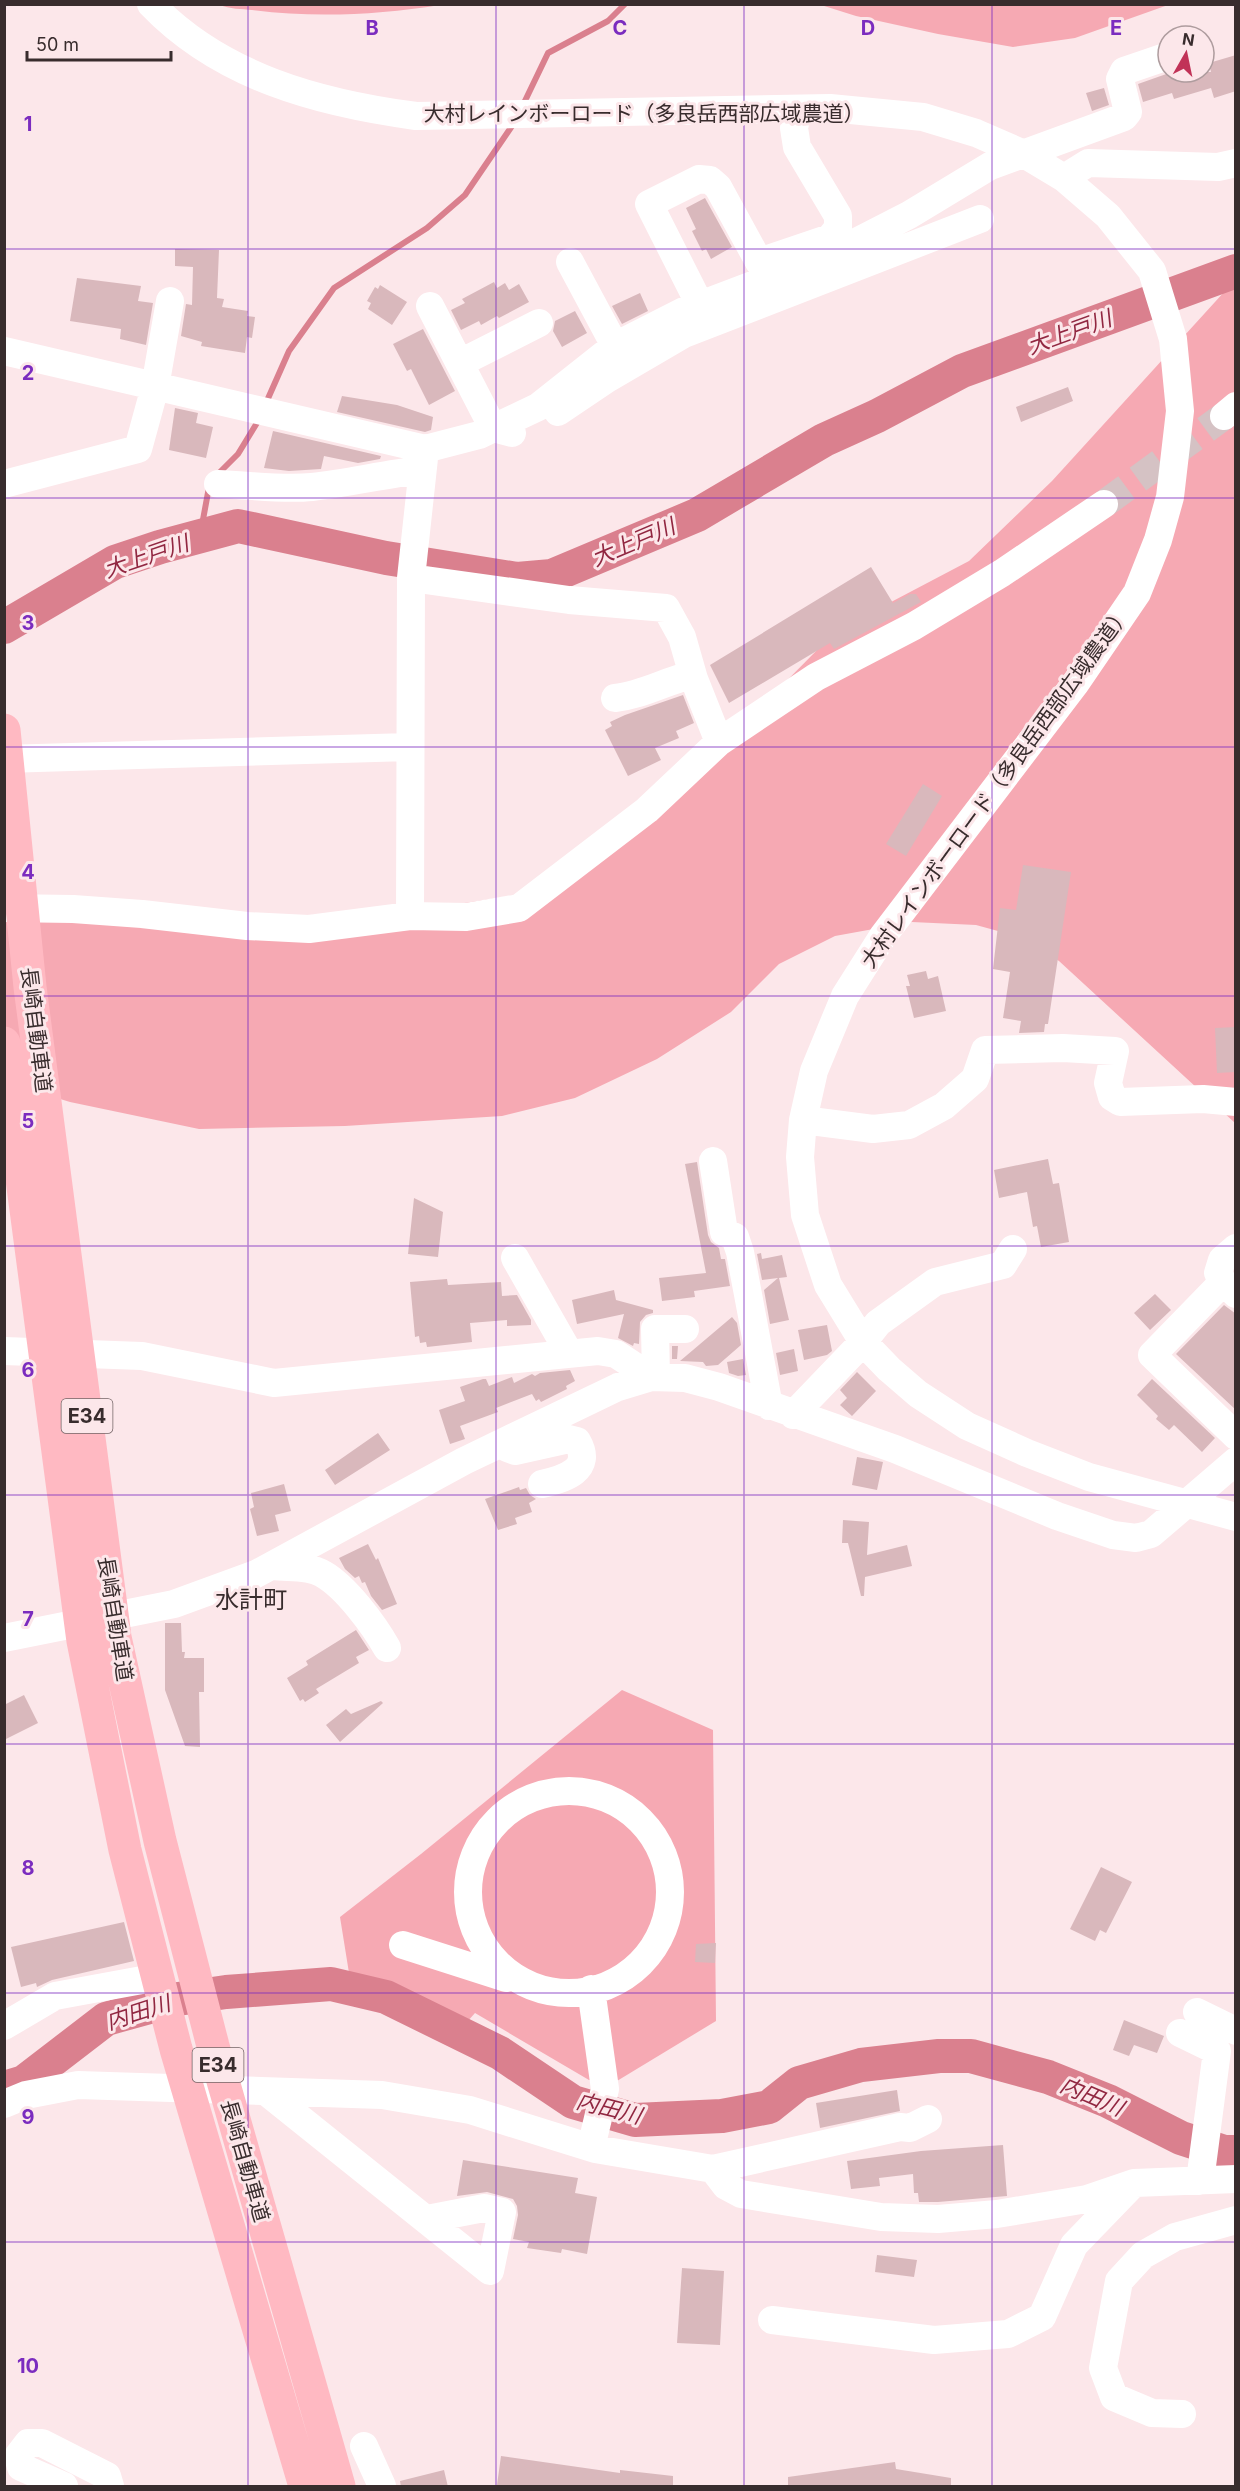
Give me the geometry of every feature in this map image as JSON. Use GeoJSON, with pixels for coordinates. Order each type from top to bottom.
{"type":"FeatureCollection","features":[{"type":"Feature","properties":{"kind":"highway","name":"長崎自動車道"},"geometry":{"type":"LineString","coordinates":[[4,730],[30,987],[115,1637],[160,1841],[213,2046],[339,2487]]}},
{"type":"Feature","properties":{"kind":"highway","name":"長崎自動車道"},"geometry":{"type":"LineString","coordinates":[[4,1043],[83,1641],[125,1850],[176,2049],[305,2487]]}},
{"type":"Feature","properties":{"kind":"street","name":"大村レインボーロード（多良岳西部広域農道）"},"geometry":{"type":"LineString","coordinates":[[151,4],[167,22],[213,56],[265,80],[318,98],[365,109],[416,116],[830,108],[923,117],[976,133],[1024,154],[1064,178],[1108,216],[1152,271],[1173,339],[1180,411],[1170,498],[1158,540],[1137,593],[1075,684],[890,927],[845,996],[814,1071],[803,1120],[800,1156],[804,1215],[828,1285],[863,1342],[918,1394],[967,1426],[1089,1477],[1236,1517]]}},
{"type":"Feature","properties":{"kind":"street"},"geometry":{"type":"LineString","coordinates":[[218,484],[275,488],[310,487],[388,473],[479,435],[538,407],[615,346],[700,305],[829,256],[909,215],[990,166],[1124,117],[1128,112],[1120,79],[1124,71],[1156,60]]}},
{"type":"Feature","properties":{"kind":"street"},"geometry":{"type":"LineString","coordinates":[[700,305],[649,204],[699,179],[710,180],[718,187],[759,262],[830,238],[838,228],[838,216],[797,147],[794,128],[798,109]]}},
{"type":"Feature","properties":{"kind":"street"},"geometry":{"type":"LineString","coordinates":[[1064,178],[1088,163],[1218,167],[1236,163]]}},
{"type":"Feature","properties":{"kind":"street"},"geometry":{"type":"LineString","coordinates":[[430,306],[493,428],[512,434],[523,433],[546,421],[607,379],[684,334],[980,219]]}},
{"type":"Feature","properties":{"kind":"street"},"geometry":{"type":"LineString","coordinates":[[570,262],[615,346]]}},
{"type":"Feature","properties":{"kind":"street"},"geometry":{"type":"LineString","coordinates":[[4,484],[138,449],[155,387],[170,301]]}},
{"type":"Feature","properties":{"kind":"street"},"geometry":{"type":"LineString","coordinates":[[460,363],[539,323]]}},
{"type":"Feature","properties":{"kind":"street"},"geometry":{"type":"LineString","coordinates":[[4,351],[263,411],[423,459]]}},
{"type":"Feature","properties":{"kind":"street"},"geometry":{"type":"LineString","coordinates":[[410,916],[411,579],[423,459]]}},
{"type":"Feature","properties":{"kind":"street"},"geometry":{"type":"LineString","coordinates":[[4,908],[84,910],[247,926],[309,929],[410,916],[466,917],[519,908],[647,810],[719,742],[816,677],[914,626],[1002,573],[1104,504]]}},
{"type":"Feature","properties":{"kind":"street"},"geometry":{"type":"LineString","coordinates":[[411,579],[569,600],[666,608],[682,637],[692,675],[719,742]]}},
{"type":"Feature","properties":{"kind":"street"},"geometry":{"type":"LineString","coordinates":[[615,698],[634,696],[678,678],[692,675]]}},
{"type":"Feature","properties":{"kind":"street"},"geometry":{"type":"LineString","coordinates":[[4,759],[409,747]]}},
{"type":"Feature","properties":{"kind":"street"},"geometry":{"type":"LineString","coordinates":[[803,1120],[873,1129],[909,1125],[944,1106],[975,1079],[984,1050],[1063,1048],[1115,1051],[1108,1083],[1112,1097],[1120,1102],[1203,1099],[1236,1102]]}},
{"type":"Feature","properties":{"kind":"street"},"geometry":{"type":"LineString","coordinates":[[714,1161],[724,1232],[735,1237],[740,1252],[781,1410]]}},
{"type":"Feature","properties":{"kind":"street"},"geometry":{"type":"LineString","coordinates":[[1236,1248],[1222,1260],[1218,1274],[1229,1288],[1152,1355],[1236,1436]]}},
{"type":"Feature","properties":{"kind":"street"},"geometry":{"type":"LineString","coordinates":[[781,1410],[863,1342],[878,1323],[935,1282],[1003,1265],[1013,1250]]}},
{"type":"Feature","properties":{"kind":"street"},"geometry":{"type":"LineString","coordinates":[[516,1258],[569,1353]]}},
{"type":"Feature","properties":{"kind":"street"},"geometry":{"type":"LineString","coordinates":[[653,1377],[655,1329],[685,1329]]}},
{"type":"Feature","properties":{"kind":"street"},"geometry":{"type":"LineString","coordinates":[[4,1351],[142,1356],[274,1383],[598,1351],[616,1354],[653,1377]]}},
{"type":"Feature","properties":{"kind":"street"},"geometry":{"type":"LineString","coordinates":[[8,1637],[174,1604],[256,1574],[465,1461],[618,1387],[653,1377],[685,1378],[719,1387],[895,1449],[1057,1516],[1105,1532],[1136,1538],[1151,1534],[1236,1461]]}},
{"type":"Feature","properties":{"kind":"street"},"geometry":{"type":"LineString","coordinates":[[500,1444],[515,1451],[569,1439],[577,1441],[583,1459],[579,1467],[568,1476],[542,1484]]}},
{"type":"Feature","properties":{"kind":"street"},"geometry":{"type":"LineString","coordinates":[[273,1566],[308,1569],[323,1574],[359,1608],[377,1630],[387,1648]]}},
{"type":"Feature","properties":{"kind":"street"},"geometry":{"type":"LineString","coordinates":[[579,1789],[597,1791],[651,1828],[658,1838],[671,1900],[669,1919],[636,1970],[624,1982],[591,1989],[559,1995],[539,1993],[490,1960],[479,1944],[466,1881],[469,1864],[502,1813],[515,1802],[579,1789]]}},
{"type":"Feature","properties":{"kind":"street"},"geometry":{"type":"LineString","coordinates":[[403,1945],[526,1984]]}},
{"type":"Feature","properties":{"kind":"street"},"geometry":{"type":"LineString","coordinates":[[4,2026],[55,1996],[142,1980]]}},
{"type":"Feature","properties":{"kind":"street"},"geometry":{"type":"LineString","coordinates":[[591,1989],[605,2089],[592,2141]]}},
{"type":"Feature","properties":{"kind":"street"},"geometry":{"type":"LineString","coordinates":[[1203,2161],[1217,2051],[1189,2023],[1236,2031]]}},
{"type":"Feature","properties":{"kind":"street"},"geometry":{"type":"LineString","coordinates":[[1211,2097],[1236,2068]]}},
{"type":"Feature","properties":{"kind":"street"},"geometry":{"type":"LineString","coordinates":[[4,2104],[26,2095],[78,2085],[382,2095],[470,2110],[712,2169],[889,2130],[910,2128],[928,2119]]}},
{"type":"Feature","properties":{"kind":"street"},"geometry":{"type":"LineString","coordinates":[[268,2092],[427,2219]]}},
{"type":"Feature","properties":{"kind":"street"},"geometry":{"type":"LineString","coordinates":[[712,2169],[726,2186],[741,2194],[881,2217],[938,2219],[997,2214],[1087,2199],[1203,2161],[1236,2179]]}},
{"type":"Feature","properties":{"kind":"street"},"geometry":{"type":"LineString","coordinates":[[772,2320],[934,2340],[1008,2334],[1042,2317],[1074,2245],[1134,2183]]}},
{"type":"Feature","properties":{"kind":"street"},"geometry":{"type":"LineString","coordinates":[[1182,2414],[1152,2413],[1114,2397],[1103,2368],[1119,2281],[1143,2255],[1174,2237],[1236,2220]]}},
{"type":"Feature","properties":{"kind":"street"},"geometry":{"type":"LineString","coordinates":[[64,2487],[21,2467],[18,2456],[28,2443],[42,2443],[107,2476],[110,2487]]}},
{"type":"Feature","properties":{"kind":"street"},"geometry":{"type":"LineString","coordinates":[[364,2446],[382,2487]]}},
{"type":"Feature","properties":{"kind":"shaded area"},"geometry":{"type":"Polygon","coordinates":[[[220,5],[440,5],[370,13],[322,15],[231,8],[220,5]]]}},
{"type":"Feature","properties":{"kind":"shaded area"},"geometry":{"type":"Polygon","coordinates":[[[821,5],[1168,5],[1075,38],[1013,47],[938,34],[856,16],[821,5]]]}},
{"type":"Feature","properties":{"kind":"shaded area"},"geometry":{"type":"Polygon","coordinates":[[[1235,280],[1235,1123],[1059,961],[1023,938],[976,925],[912,922],[835,936],[779,964],[731,1012],[657,1059],[575,1098],[502,1116],[345,1126],[199,1129],[70,1102],[5,1082],[5,919],[157,923],[426,909],[523,894],[738,730],[822,645],[893,601],[969,561],[1052,481],[1235,280]]]}},
{"type":"Feature","properties":{"kind":"shaded area"},"geometry":{"type":"Polygon","coordinates":[[[622,1690],[713,1730],[716,2021],[612,2084],[589,2080],[475,2013],[467,2022],[349,1973],[340,1917],[622,1690]]]}},
{"type":"Feature","properties":{"kind":"building"},"geometry":{"type":"Polygon","coordinates":[[[1236,55],[1236,91],[1214,98],[1211,88],[1174,99],[1172,93],[1143,102],[1138,84],[1156,78],[1156,84],[1216,84],[1216,61],[1236,55]]]}},
{"type":"Feature","properties":{"kind":"building"},"geometry":{"type":"Polygon","coordinates":[[[1104,88],[1109,105],[1092,111],[1086,93],[1104,88]]]}},
{"type":"Feature","properties":{"kind":"building"},"geometry":{"type":"Polygon","coordinates":[[[705,198],[732,247],[711,259],[706,249],[702,251],[692,231],[696,229],[686,208],[705,198]]]}},
{"type":"Feature","properties":{"kind":"building"},"geometry":{"type":"Polygon","coordinates":[[[175,249],[219,250],[217,298],[224,299],[222,307],[248,311],[247,316],[255,317],[252,338],[247,337],[245,353],[201,346],[202,342],[181,336],[186,304],[192,305],[193,267],[175,266],[175,249]]]}},
{"type":"Feature","properties":{"kind":"building"},"geometry":{"type":"Polygon","coordinates":[[[77,278],[141,286],[138,301],[153,303],[146,345],[120,339],[121,329],[70,321],[77,278]]]}},
{"type":"Feature","properties":{"kind":"building"},"geometry":{"type":"Polygon","coordinates":[[[494,282],[497,288],[505,283],[509,290],[519,284],[529,302],[499,318],[497,316],[481,325],[479,321],[461,330],[451,310],[465,303],[462,299],[494,282]]]}},
{"type":"Feature","properties":{"kind":"building"},"geometry":{"type":"Polygon","coordinates":[[[380,285],[407,302],[392,325],[368,309],[371,303],[367,301],[375,287],[378,289],[380,285]]]}},
{"type":"Feature","properties":{"kind":"building"},"geometry":{"type":"Polygon","coordinates":[[[640,293],[648,311],[622,324],[612,306],[640,293]]]}},
{"type":"Feature","properties":{"kind":"building"},"geometry":{"type":"Polygon","coordinates":[[[575,311],[587,333],[562,347],[553,331],[555,321],[575,311]]]}},
{"type":"Feature","properties":{"kind":"building"},"geometry":{"type":"Polygon","coordinates":[[[423,329],[455,391],[429,405],[411,369],[407,371],[393,344],[423,329]]]}},
{"type":"Feature","properties":{"kind":"building"},"geometry":{"type":"Polygon","coordinates":[[[1068,387],[1073,401],[1021,422],[1016,407],[1068,387]]]}},
{"type":"Feature","properties":{"kind":"building"},"geometry":{"type":"Polygon","coordinates":[[[342,396],[397,405],[433,417],[431,430],[425,432],[337,412],[342,396]]]}},
{"type":"Feature","properties":{"kind":"building"},"geometry":{"type":"Polygon","coordinates":[[[175,408],[198,413],[196,423],[213,427],[206,458],[169,450],[175,408]]]}},
{"type":"Feature","properties":{"kind":"building"},"geometry":{"type":"Polygon","coordinates":[[[273,431],[381,456],[380,459],[358,463],[324,456],[321,469],[289,471],[264,468],[273,431]]]}},
{"type":"Feature","properties":{"kind":"building"},"geometry":{"type":"Polygon","coordinates":[[[871,567],[893,603],[910,594],[916,594],[921,602],[834,649],[830,643],[729,703],[710,665],[871,567]]]}},
{"type":"Feature","properties":{"kind":"building"},"geometry":{"type":"Polygon","coordinates":[[[683,695],[694,723],[676,731],[679,738],[655,748],[661,760],[628,776],[605,730],[612,726],[610,722],[683,695]]]}},
{"type":"Feature","properties":{"kind":"building"},"geometry":{"type":"Polygon","coordinates":[[[923,784],[942,796],[906,856],[886,844],[923,784]]]}},
{"type":"Feature","properties":{"kind":"building"},"geometry":{"type":"Polygon","coordinates":[[[1023,865],[1071,872],[1048,1024],[1045,1024],[1044,1032],[1019,1033],[1021,1021],[1003,1018],[1010,972],[993,969],[1000,908],[1016,910],[1023,865]]]}},
{"type":"Feature","properties":{"kind":"building"},"geometry":{"type":"Polygon","coordinates":[[[926,971],[928,979],[938,976],[946,1011],[914,1018],[906,986],[910,986],[907,975],[926,971]]]}},
{"type":"Feature","properties":{"kind":"building"},"geometry":{"type":"Polygon","coordinates":[[[1236,1027],[1236,1072],[1217,1073],[1215,1028],[1236,1027]]]}},
{"type":"Feature","properties":{"kind":"building"},"geometry":{"type":"Polygon","coordinates":[[[1048,1159],[1053,1184],[1059,1183],[1069,1242],[1041,1247],[1037,1226],[1033,1227],[1027,1192],[999,1198],[994,1170],[1048,1159]]]}},
{"type":"Feature","properties":{"kind":"building"},"geometry":{"type":"Polygon","coordinates":[[[697,1162],[708,1235],[711,1242],[719,1248],[721,1259],[725,1259],[730,1286],[694,1291],[695,1297],[662,1301],[659,1278],[706,1273],[685,1164],[697,1162]]]}},
{"type":"Feature","properties":{"kind":"building"},"geometry":{"type":"Polygon","coordinates":[[[414,1198],[443,1212],[438,1257],[408,1254],[414,1198]]]}},
{"type":"Feature","properties":{"kind":"building"},"geometry":{"type":"Polygon","coordinates":[[[761,1253],[762,1259],[782,1255],[787,1277],[779,1278],[789,1320],[770,1324],[764,1290],[778,1278],[762,1280],[757,1254],[761,1253]]]}},
{"type":"Feature","properties":{"kind":"building"},"geometry":{"type":"Polygon","coordinates":[[[447,1279],[448,1285],[501,1282],[502,1296],[517,1295],[531,1320],[531,1325],[507,1326],[507,1320],[470,1323],[472,1342],[427,1347],[426,1342],[420,1343],[419,1336],[415,1337],[410,1282],[447,1279]]]}},
{"type":"Feature","properties":{"kind":"building"},"geometry":{"type":"Polygon","coordinates":[[[614,1290],[616,1300],[653,1310],[653,1313],[646,1315],[640,1322],[639,1344],[634,1343],[633,1346],[618,1338],[624,1314],[577,1324],[572,1300],[614,1290]]]}},
{"type":"Feature","properties":{"kind":"building"},"geometry":{"type":"Polygon","coordinates":[[[1155,1294],[1171,1310],[1150,1330],[1134,1313],[1155,1294]]]}},
{"type":"Feature","properties":{"kind":"building"},"geometry":{"type":"Polygon","coordinates":[[[1224,1305],[1236,1314],[1236,1410],[1176,1354],[1224,1305]]]}},
{"type":"Feature","properties":{"kind":"building"},"geometry":{"type":"Polygon","coordinates":[[[732,1317],[737,1323],[741,1345],[718,1365],[706,1366],[703,1362],[680,1361],[732,1317]]]}},
{"type":"Feature","properties":{"kind":"building"},"geometry":{"type":"Polygon","coordinates":[[[827,1325],[832,1351],[827,1355],[804,1360],[798,1330],[827,1325]]]}},
{"type":"Feature","properties":{"kind":"building"},"geometry":{"type":"Polygon","coordinates":[[[672,1346],[678,1346],[677,1359],[672,1359],[672,1346]]]}},
{"type":"Feature","properties":{"kind":"building"},"geometry":{"type":"Polygon","coordinates":[[[794,1349],[798,1371],[780,1375],[776,1353],[794,1349]]]}},
{"type":"Feature","properties":{"kind":"building"},"geometry":{"type":"Polygon","coordinates":[[[743,1359],[746,1375],[738,1376],[729,1373],[727,1362],[743,1359]]]}},
{"type":"Feature","properties":{"kind":"building"},"geometry":{"type":"Polygon","coordinates":[[[570,1370],[575,1381],[566,1386],[567,1389],[541,1402],[539,1399],[536,1401],[532,1394],[496,1408],[498,1412],[460,1426],[465,1439],[450,1444],[439,1410],[465,1401],[460,1387],[483,1379],[486,1379],[489,1386],[512,1377],[514,1383],[532,1374],[535,1376],[540,1373],[570,1370]]]}},
{"type":"Feature","properties":{"kind":"building"},"geometry":{"type":"Polygon","coordinates":[[[857,1372],[876,1391],[852,1416],[840,1405],[847,1398],[840,1390],[857,1372]]]}},
{"type":"Feature","properties":{"kind":"building"},"geometry":{"type":"Polygon","coordinates":[[[1152,1379],[1215,1438],[1202,1452],[1174,1425],[1169,1430],[1156,1419],[1158,1416],[1137,1395],[1152,1379]]]}},
{"type":"Feature","properties":{"kind":"building"},"geometry":{"type":"Polygon","coordinates":[[[378,1433],[390,1450],[335,1485],[325,1470],[378,1433]]]}},
{"type":"Feature","properties":{"kind":"building"},"geometry":{"type":"Polygon","coordinates":[[[857,1457],[883,1462],[877,1490],[852,1485],[857,1457]]]}},
{"type":"Feature","properties":{"kind":"building"},"geometry":{"type":"Polygon","coordinates":[[[284,1484],[291,1511],[275,1515],[279,1531],[257,1536],[250,1509],[254,1507],[251,1493],[284,1484]]]}},
{"type":"Feature","properties":{"kind":"building"},"geometry":{"type":"Polygon","coordinates":[[[519,1487],[520,1490],[526,1488],[536,1499],[529,1503],[532,1512],[515,1518],[517,1524],[498,1530],[485,1499],[519,1487]]]}},
{"type":"Feature","properties":{"kind":"building"},"geometry":{"type":"Polygon","coordinates":[[[843,1520],[869,1522],[867,1555],[907,1545],[912,1566],[865,1577],[864,1596],[861,1596],[848,1543],[842,1543],[843,1520]]]}},
{"type":"Feature","properties":{"kind":"building"},"geometry":{"type":"Polygon","coordinates":[[[368,1544],[376,1560],[378,1558],[397,1604],[382,1610],[371,1596],[365,1582],[362,1583],[359,1576],[355,1578],[345,1569],[339,1558],[368,1544]]]}},
{"type":"Feature","properties":{"kind":"building"},"geometry":{"type":"Polygon","coordinates":[[[165,1623],[181,1623],[184,1658],[204,1658],[204,1692],[199,1692],[200,1747],[185,1746],[165,1690],[165,1623]]]}},
{"type":"Feature","properties":{"kind":"building"},"geometry":{"type":"Polygon","coordinates":[[[356,1630],[369,1650],[356,1657],[359,1663],[316,1689],[319,1693],[305,1702],[303,1699],[300,1701],[287,1678],[308,1665],[306,1661],[356,1630]]]}},
{"type":"Feature","properties":{"kind":"building"},"geometry":{"type":"Polygon","coordinates":[[[24,1695],[38,1723],[4,1740],[4,1705],[24,1695]]]}},
{"type":"Feature","properties":{"kind":"building"},"geometry":{"type":"Polygon","coordinates":[[[381,1701],[383,1703],[340,1742],[326,1725],[346,1709],[351,1714],[381,1701]]]}},
{"type":"Feature","properties":{"kind":"building"},"geometry":{"type":"Polygon","coordinates":[[[1101,1867],[1132,1882],[1106,1933],[1100,1930],[1095,1941],[1070,1929],[1101,1867]]]}},
{"type":"Feature","properties":{"kind":"building"},"geometry":{"type":"Polygon","coordinates":[[[124,1922],[134,1961],[52,1980],[37,1987],[36,1983],[21,1987],[11,1947],[124,1922]]]}},
{"type":"Feature","properties":{"kind":"building"},"geometry":{"type":"Polygon","coordinates":[[[716,1943],[715,1963],[695,1962],[696,1944],[716,1943]]]}},
{"type":"Feature","properties":{"kind":"building"},"geometry":{"type":"Polygon","coordinates":[[[1124,2020],[1164,2036],[1157,2053],[1134,2045],[1129,2056],[1113,2050],[1124,2020]]]}},
{"type":"Feature","properties":{"kind":"building"},"geometry":{"type":"Polygon","coordinates":[[[897,2090],[900,2111],[820,2128],[816,2103],[897,2090]]]}},
{"type":"Feature","properties":{"kind":"building"},"geometry":{"type":"Polygon","coordinates":[[[1003,2145],[1007,2196],[919,2202],[918,2193],[914,2193],[913,2174],[879,2178],[880,2186],[851,2189],[847,2161],[921,2151],[1003,2145]]]}},
{"type":"Feature","properties":{"kind":"building"},"geometry":{"type":"Polygon","coordinates":[[[463,2160],[578,2178],[575,2193],[597,2197],[587,2254],[562,2249],[561,2253],[527,2248],[529,2242],[513,2239],[518,2215],[513,2199],[487,2192],[457,2196],[463,2160]]]}},
{"type":"Feature","properties":{"kind":"building"},"geometry":{"type":"Polygon","coordinates":[[[877,2255],[917,2260],[914,2277],[875,2272],[877,2255]]]}},
{"type":"Feature","properties":{"kind":"building"},"geometry":{"type":"Polygon","coordinates":[[[682,2268],[724,2271],[720,2345],[677,2343],[682,2268]]]}},
{"type":"Feature","properties":{"kind":"building"},"geometry":{"type":"Polygon","coordinates":[[[501,2456],[620,2473],[620,2470],[673,2476],[673,2487],[497,2485],[501,2456]]]}},
{"type":"Feature","properties":{"kind":"building"},"geometry":{"type":"Polygon","coordinates":[[[895,2462],[896,2469],[951,2478],[951,2487],[788,2487],[788,2477],[895,2462]]]}},
{"type":"Feature","properties":{"kind":"building"},"geometry":{"type":"Polygon","coordinates":[[[444,2470],[448,2487],[401,2487],[400,2481],[444,2470]]]}},
{"type":"Feature","properties":{"kind":"waterway"},"geometry":{"type":"LineString","coordinates":[[523,105],[548,53],[608,21],[625,4]]}},
{"type":"Feature","properties":{"kind":"waterway"},"geometry":{"type":"LineString","coordinates":[[266,403],[289,351],[334,288],[427,228],[465,195],[514,123]]}},
{"type":"Feature","properties":{"kind":"waterway","name":"大上戸川"},"geometry":{"type":"LineString","coordinates":[[4,627],[115,562],[238,526],[386,558],[517,579],[552,576],[697,515],[824,440],[877,416],[962,371],[1236,271]]}},
{"type":"Feature","properties":{"kind":"waterway"},"geometry":{"type":"LineString","coordinates":[[218,474],[238,454],[260,418]]}},
{"type":"Feature","properties":{"kind":"waterway"},"geometry":{"type":"LineString","coordinates":[[200,536],[209,487]]}},
{"type":"Feature","properties":{"kind":"waterway","name":"内田川"},"geometry":{"type":"LineString","coordinates":[[4,2088],[24,2082],[106,2019],[178,1999],[226,1992],[331,1984],[386,1997],[500,2053],[573,2102],[635,2120],[722,2116],[769,2107],[799,2083],[861,2065],[939,2056],[971,2056],[1048,2077],[1108,2101],[1181,2138],[1224,2152],[1236,2152]]}},
{"type":"Feature","properties":{"kind":"tunnel"},"geometry":{"type":"LineString","coordinates":[[1104,504],[1224,416]]}},
{"type":"Feature","properties":{"kind":"district","name":"水計町"},"geometry":{"type":"Point","coordinates":[251,1600]}}]}
